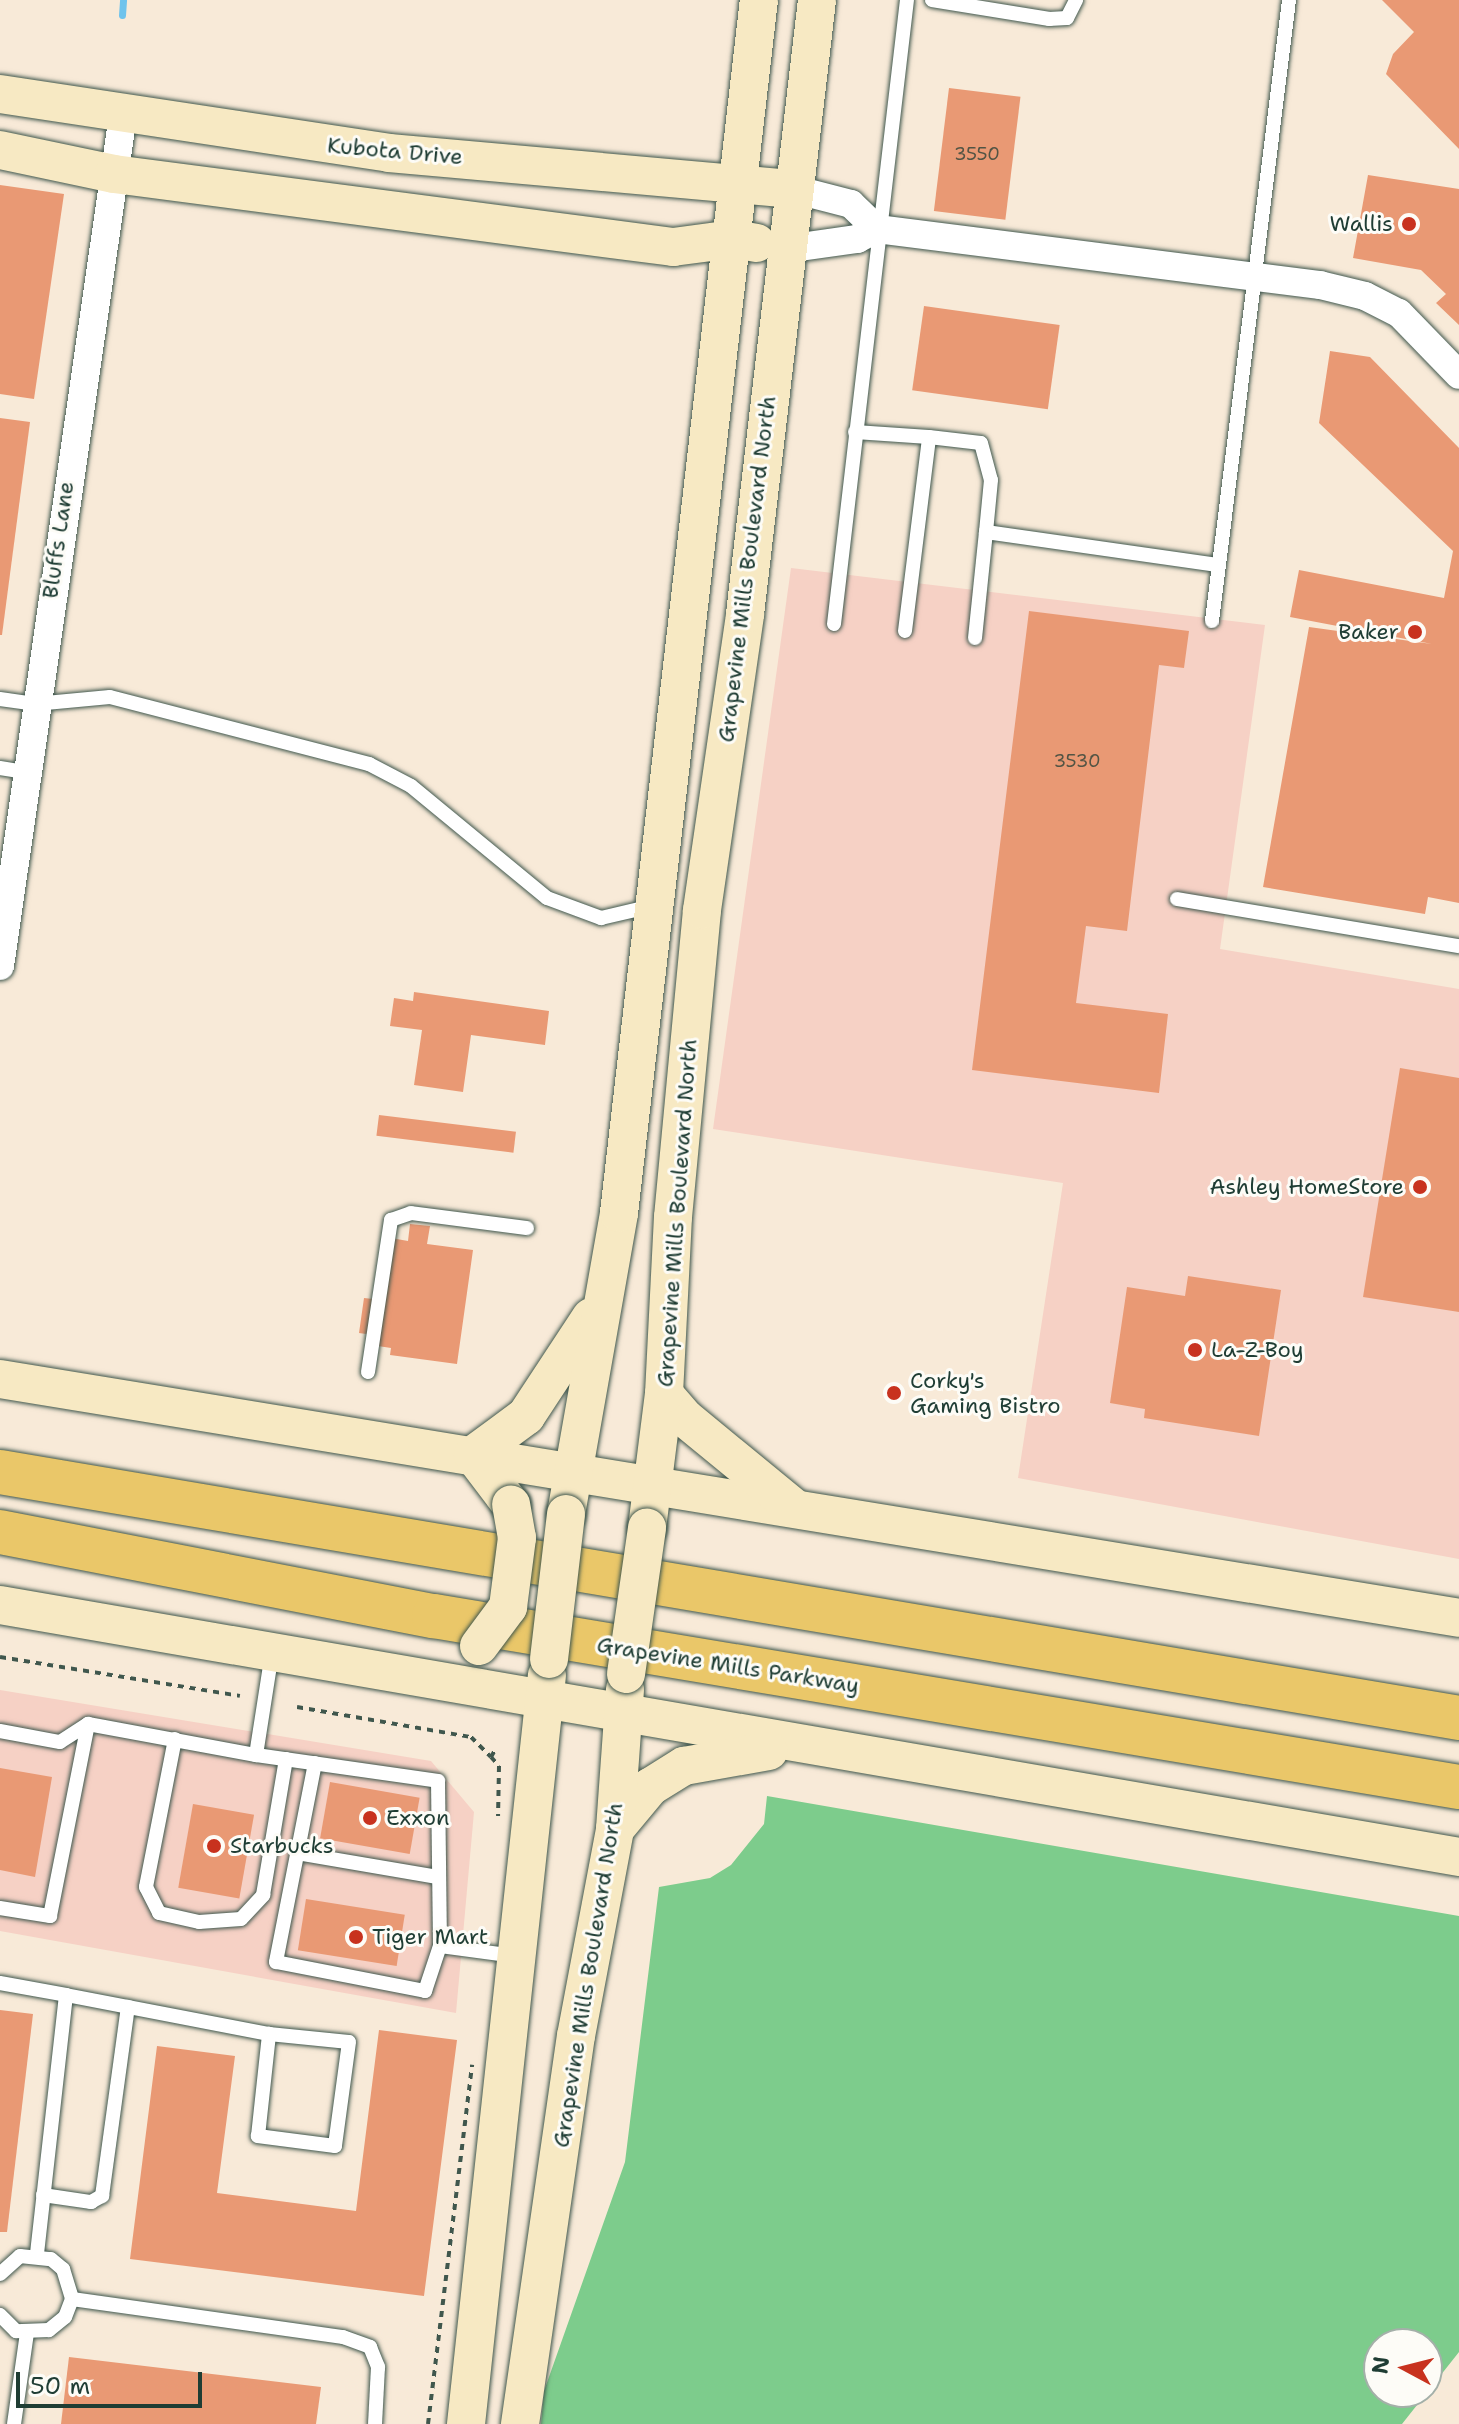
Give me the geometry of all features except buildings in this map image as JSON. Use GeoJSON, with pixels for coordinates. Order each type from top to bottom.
{"type":"FeatureCollection","features":[{"type":"Feature","properties":{"kind":"highway"},"geometry":{"type":"LineString","coordinates":[[0,1472],[1459,1718]]}},
{"type":"Feature","properties":{"kind":"highway","name":"Grapevine Mills Parkway"},"geometry":{"type":"LineString","coordinates":[[0,1532],[434,1616],[1459,1787]]}},
{"type":"Feature","properties":{"kind":"main road"},"geometry":{"type":"LineString","coordinates":[[466,2424],[566,1514],[619,1213],[734,239],[759,0]]}},
{"type":"Feature","properties":{"kind":"main road","name":"Grapevine Mills Boulevard North"},"geometry":{"type":"LineString","coordinates":[[520,2424],[576,2036],[615,1829],[621,1714],[664,1394],[673,1217],[702,910],[745,614],[817,0]]}},
{"type":"Feature","properties":{"kind":"main road","name":"Kubota Drive"},"geometry":{"type":"LineString","coordinates":[[0,94],[389,153],[793,189]]}},
{"type":"Feature","properties":{"kind":"main road"},"geometry":{"type":"LineString","coordinates":[[0,150],[114,174],[673,247],[734,239],[786,249]]}},
{"type":"Feature","properties":{"kind":"main road"},"geometry":{"type":"LineString","coordinates":[[654,905],[702,910]]}},
{"type":"Feature","properties":{"kind":"main road"},"geometry":{"type":"LineString","coordinates":[[473,1455],[526,1416],[555,1379],[604,1294]]}},
{"type":"Feature","properties":{"kind":"main road"},"geometry":{"type":"LineString","coordinates":[[0,1379],[473,1455],[571,1475],[1459,1618]]}},
{"type":"Feature","properties":{"kind":"main road"},"geometry":{"type":"LineString","coordinates":[[664,1394],[686,1419],[795,1509]]}},
{"type":"Feature","properties":{"kind":"main road"},"geometry":{"type":"LineString","coordinates":[[418,1675],[479,1646],[508,1607],[517,1538],[511,1505],[473,1455]]}},
{"type":"Feature","properties":{"kind":"main road"},"geometry":{"type":"LineString","coordinates":[[0,1605],[273,1649],[621,1714],[1459,1857]]}},
{"type":"Feature","properties":{"kind":"main road"},"geometry":{"type":"LineString","coordinates":[[615,1829],[650,1787],[684,1766],[743,1752],[827,1749]]}},
{"type":"Feature","properties":{"kind":"street","name":"Bluffs Lane"},"geometry":{"type":"LineString","coordinates":[[0,966],[13,770],[35,704],[123,115]]}},
{"type":"Feature","properties":{"kind":"street"},"geometry":{"type":"LineString","coordinates":[[793,189],[851,204],[877,229]]}},
{"type":"Feature","properties":{"kind":"street"},"geometry":{"type":"LineString","coordinates":[[786,249],[857,239],[877,229],[1365,296],[1399,313],[1459,375]]}},
{"type":"Feature","properties":{"kind":"lane"},"geometry":{"type":"LineString","coordinates":[[834,624],[877,229],[907,0]]}},
{"type":"Feature","properties":{"kind":"lane"},"geometry":{"type":"LineString","coordinates":[[932,0],[1049,19],[1067,18],[1076,0]]}},
{"type":"Feature","properties":{"kind":"lane"},"geometry":{"type":"LineString","coordinates":[[1212,621],[1289,0]]}},
{"type":"Feature","properties":{"kind":"lane"},"geometry":{"type":"LineString","coordinates":[[855,432],[981,443],[991,480],[975,638]]}},
{"type":"Feature","properties":{"kind":"lane"},"geometry":{"type":"LineString","coordinates":[[905,631],[929,437]]}},
{"type":"Feature","properties":{"kind":"lane"},"geometry":{"type":"LineString","coordinates":[[986,532],[1218,565]]}},
{"type":"Feature","properties":{"kind":"lane"},"geometry":{"type":"LineString","coordinates":[[0,699],[35,704],[110,697],[369,764],[411,786],[547,898],[601,918],[654,905]]}},
{"type":"Feature","properties":{"kind":"lane"},"geometry":{"type":"LineString","coordinates":[[1177,899],[1459,946]]}},
{"type":"Feature","properties":{"kind":"lane"},"geometry":{"type":"LineString","coordinates":[[368,1372],[391,1220],[411,1213],[527,1228]]}},
{"type":"Feature","properties":{"kind":"lane"},"geometry":{"type":"LineString","coordinates":[[256,1755],[273,1649]]}},
{"type":"Feature","properties":{"kind":"lane"},"geometry":{"type":"LineString","coordinates":[[0,1908],[50,1916],[88,1724]]}},
{"type":"Feature","properties":{"kind":"lane"},"geometry":{"type":"LineString","coordinates":[[0,1731],[60,1742],[88,1724],[256,1755],[315,1763],[438,1781],[440,1946],[425,1991],[276,1962],[315,1763]]}},
{"type":"Feature","properties":{"kind":"lane"},"geometry":{"type":"LineString","coordinates":[[175,1739],[146,1887],[159,1913],[199,1922],[241,1919],[263,1895],[286,1759]]}},
{"type":"Feature","properties":{"kind":"lane"},"geometry":{"type":"LineString","coordinates":[[297,1853],[438,1877]]}},
{"type":"Feature","properties":{"kind":"lane"},"geometry":{"type":"LineString","coordinates":[[440,1946],[519,1957]]}},
{"type":"Feature","properties":{"kind":"lane"},"geometry":{"type":"LineString","coordinates":[[0,1983],[269,2034],[349,2042],[335,2146],[258,2136],[269,2034]]}},
{"type":"Feature","properties":{"kind":"lane"},"geometry":{"type":"LineString","coordinates":[[37,2255],[66,1995]]}},
{"type":"Feature","properties":{"kind":"lane"},"geometry":{"type":"LineString","coordinates":[[43,2195],[91,2202],[102,2196],[128,2007]]}},
{"type":"Feature","properties":{"kind":"lane"},"geometry":{"type":"LineString","coordinates":[[1,2320],[27,2333],[49,2330],[65,2317],[72,2299],[63,2269],[37,2255],[2,2267]]}},
{"type":"Feature","properties":{"kind":"lane"},"geometry":{"type":"LineString","coordinates":[[72,2299],[357,2342],[370,2347],[378,2367],[375,2424]]}},
{"type":"Feature","properties":{"kind":"lane"},"geometry":{"type":"LineString","coordinates":[[14,2424],[27,2333]]}},
{"type":"Feature","properties":{"kind":"path"},"geometry":{"type":"LineString","coordinates":[[0,1657],[240,1696]]}},
{"type":"Feature","properties":{"kind":"path"},"geometry":{"type":"LineString","coordinates":[[297,1707],[471,1737],[491,1757],[495,1750]]}},
{"type":"Feature","properties":{"kind":"path"},"geometry":{"type":"LineString","coordinates":[[428,2424],[470,2067],[477,2055]]}},
{"type":"Feature","properties":{"kind":"shaded area"},"geometry":{"type":"Polygon","coordinates":[[[791,568],[1265,625],[1220,949],[1459,989],[1459,1559],[1018,1478],[1063,1183],[713,1129],[791,568]]]}},
{"type":"Feature","properties":{"kind":"shaded area"},"geometry":{"type":"Polygon","coordinates":[[[0,1690],[431,1761],[474,1812],[456,2013],[0,1931],[0,1690]]]}},
{"type":"Feature","properties":{"kind":"green space"},"geometry":{"type":"Polygon","coordinates":[[[767,1796],[1459,1916],[1459,2352],[1443,2372],[1443,2328],[1363,2328],[1363,2408],[1415,2408],[1402,2424],[541,2424],[544,2391],[625,2162],[659,1887],[710,1878],[731,1865],[764,1824],[767,1796]]]}},
{"type":"Feature","properties":{"kind":"waterway"},"geometry":{"type":"LineString","coordinates":[[122,15],[123,0]]}},
{"type":"Feature","properties":{"kind":"place","name":"Wallis"},"geometry":{"type":"Point","coordinates":[1409,224]}},
{"type":"Feature","properties":{"kind":"place","name":"Baker"},"geometry":{"type":"Point","coordinates":[1415,632]}},
{"type":"Feature","properties":{"kind":"place","name":"Ashley HomeStore"},"geometry":{"type":"Point","coordinates":[1420,1187]}},
{"type":"Feature","properties":{"kind":"place","name":"La-Z-Boy"},"geometry":{"type":"Point","coordinates":[1195,1350]}},
{"type":"Feature","properties":{"kind":"place","name":"Corky's Gaming Bistro"},"geometry":{"type":"Point","coordinates":[894,1393]}},
{"type":"Feature","properties":{"kind":"place","name":"Exxon"},"geometry":{"type":"Point","coordinates":[370,1818]}},
{"type":"Feature","properties":{"kind":"place","name":"Starbucks"},"geometry":{"type":"Point","coordinates":[214,1846]}},
{"type":"Feature","properties":{"kind":"place","name":"Tiger Mart"},"geometry":{"type":"Point","coordinates":[356,1937]}}]}
